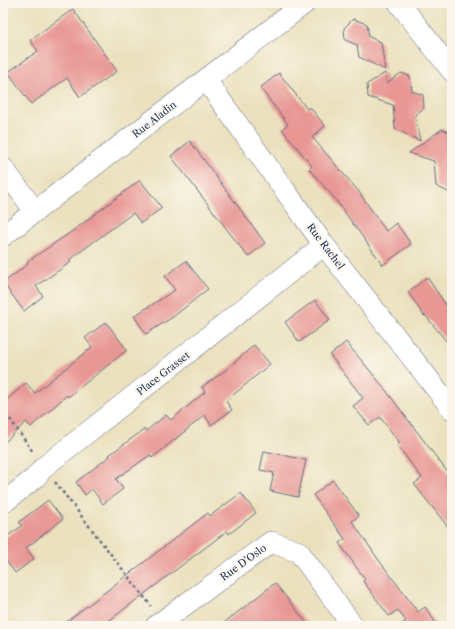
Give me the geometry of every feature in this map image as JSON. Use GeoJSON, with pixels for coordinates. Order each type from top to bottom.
{"type":"FeatureCollection","features":[{"type":"Feature","properties":{"kind":"street","name":"Rue Aladin"},"geometry":{"type":"LineString","coordinates":[[3,236],[306,3]]}},
{"type":"Feature","properties":{"kind":"street"},"geometry":{"type":"LineString","coordinates":[[399,3],[452,72]]}},
{"type":"Feature","properties":{"kind":"street","name":"Rue Rachel"},"geometry":{"type":"LineString","coordinates":[[206,80],[324,245],[452,408]]}},
{"type":"Feature","properties":{"kind":"street"},"geometry":{"type":"LineString","coordinates":[[3,168],[35,211]]}},
{"type":"Feature","properties":{"kind":"street","name":"Place Grasset"},"geometry":{"type":"LineString","coordinates":[[3,503],[34,478],[44,467],[324,245]]}},
{"type":"Feature","properties":{"kind":"street","name":"Rue D'Oslo"},"geometry":{"type":"LineString","coordinates":[[159,623],[271,542],[299,552],[353,626]]}},
{"type":"Feature","properties":{"kind":"path"},"geometry":{"type":"LineString","coordinates":[[3,409],[159,623]]}},
{"type":"Feature","properties":{"kind":"building"},"geometry":{"type":"Polygon","coordinates":[[[73,9],[117,71],[80,97],[67,78],[31,104],[8,72],[38,51],[30,40],[73,9]]]}},
{"type":"Feature","properties":{"kind":"building"},"geometry":{"type":"Polygon","coordinates":[[[353,19],[367,24],[369,37],[381,42],[385,70],[359,57],[357,45],[345,40],[344,28],[353,19]]]}},
{"type":"Feature","properties":{"kind":"building"},"geometry":{"type":"Polygon","coordinates":[[[279,73],[307,109],[310,107],[325,126],[312,137],[359,192],[386,231],[396,223],[411,244],[383,265],[335,199],[309,169],[312,166],[282,129],[288,124],[260,88],[279,73]]]}},
{"type":"Feature","properties":{"kind":"building"},"geometry":{"type":"Polygon","coordinates":[[[385,73],[387,83],[401,73],[410,76],[412,91],[423,95],[424,108],[415,115],[420,141],[395,129],[393,105],[368,97],[367,84],[385,73]]]}},
{"type":"Feature","properties":{"kind":"building"},"geometry":{"type":"Polygon","coordinates":[[[442,129],[451,133],[452,194],[436,186],[434,161],[409,153],[442,129]]]}},
{"type":"Feature","properties":{"kind":"building"},"geometry":{"type":"Polygon","coordinates":[[[190,141],[265,243],[248,257],[171,156],[190,141]]]}},
{"type":"Feature","properties":{"kind":"building"},"geometry":{"type":"Polygon","coordinates":[[[140,180],[162,208],[141,223],[133,213],[69,260],[71,262],[36,286],[43,296],[24,311],[3,283],[28,264],[27,262],[74,230],[140,180]]]}},
{"type":"Feature","properties":{"kind":"building"},"geometry":{"type":"Polygon","coordinates":[[[186,261],[208,289],[173,317],[146,334],[134,316],[175,290],[165,276],[186,261]]]}},
{"type":"Feature","properties":{"kind":"building"},"geometry":{"type":"Polygon","coordinates":[[[427,277],[452,314],[452,348],[425,315],[424,316],[408,292],[427,277]]]}},
{"type":"Feature","properties":{"kind":"building"},"geometry":{"type":"Polygon","coordinates":[[[315,300],[330,320],[299,342],[285,322],[315,300]]]}},
{"type":"Feature","properties":{"kind":"building"},"geometry":{"type":"Polygon","coordinates":[[[106,322],[127,350],[68,397],[67,395],[31,427],[26,422],[3,444],[3,403],[26,383],[35,393],[92,347],[85,338],[106,322]]]}},
{"type":"Feature","properties":{"kind":"building"},"geometry":{"type":"Polygon","coordinates":[[[346,342],[381,384],[452,478],[452,532],[414,484],[422,478],[397,445],[400,443],[380,417],[369,425],[353,406],[363,398],[330,355],[346,342]]]}},
{"type":"Feature","properties":{"kind":"building"},"geometry":{"type":"Polygon","coordinates":[[[254,345],[270,364],[226,401],[232,410],[211,425],[205,415],[152,458],[150,455],[116,479],[123,489],[103,504],[92,489],[85,495],[76,482],[110,456],[109,455],[145,429],[146,431],[166,415],[171,420],[205,392],[202,387],[227,369],[254,345]]]}},
{"type":"Feature","properties":{"kind":"building"},"geometry":{"type":"Polygon","coordinates":[[[264,451],[306,460],[298,497],[270,491],[274,473],[260,470],[264,451]]]}},
{"type":"Feature","properties":{"kind":"building"},"geometry":{"type":"Polygon","coordinates":[[[333,480],[359,516],[352,521],[378,559],[418,612],[425,607],[438,626],[399,626],[406,621],[398,610],[389,616],[363,581],[365,579],[339,543],[345,539],[313,495],[333,480]]]}},
{"type":"Feature","properties":{"kind":"building"},"geometry":{"type":"Polygon","coordinates":[[[241,493],[256,513],[229,534],[227,531],[102,626],[61,626],[208,513],[210,516],[241,493]]]}},
{"type":"Feature","properties":{"kind":"building"},"geometry":{"type":"Polygon","coordinates":[[[48,500],[63,519],[26,548],[34,559],[15,573],[3,556],[3,539],[22,526],[19,522],[48,500]]]}},
{"type":"Feature","properties":{"kind":"building"},"geometry":{"type":"Polygon","coordinates":[[[275,583],[309,626],[220,626],[275,583]]]}}]}
